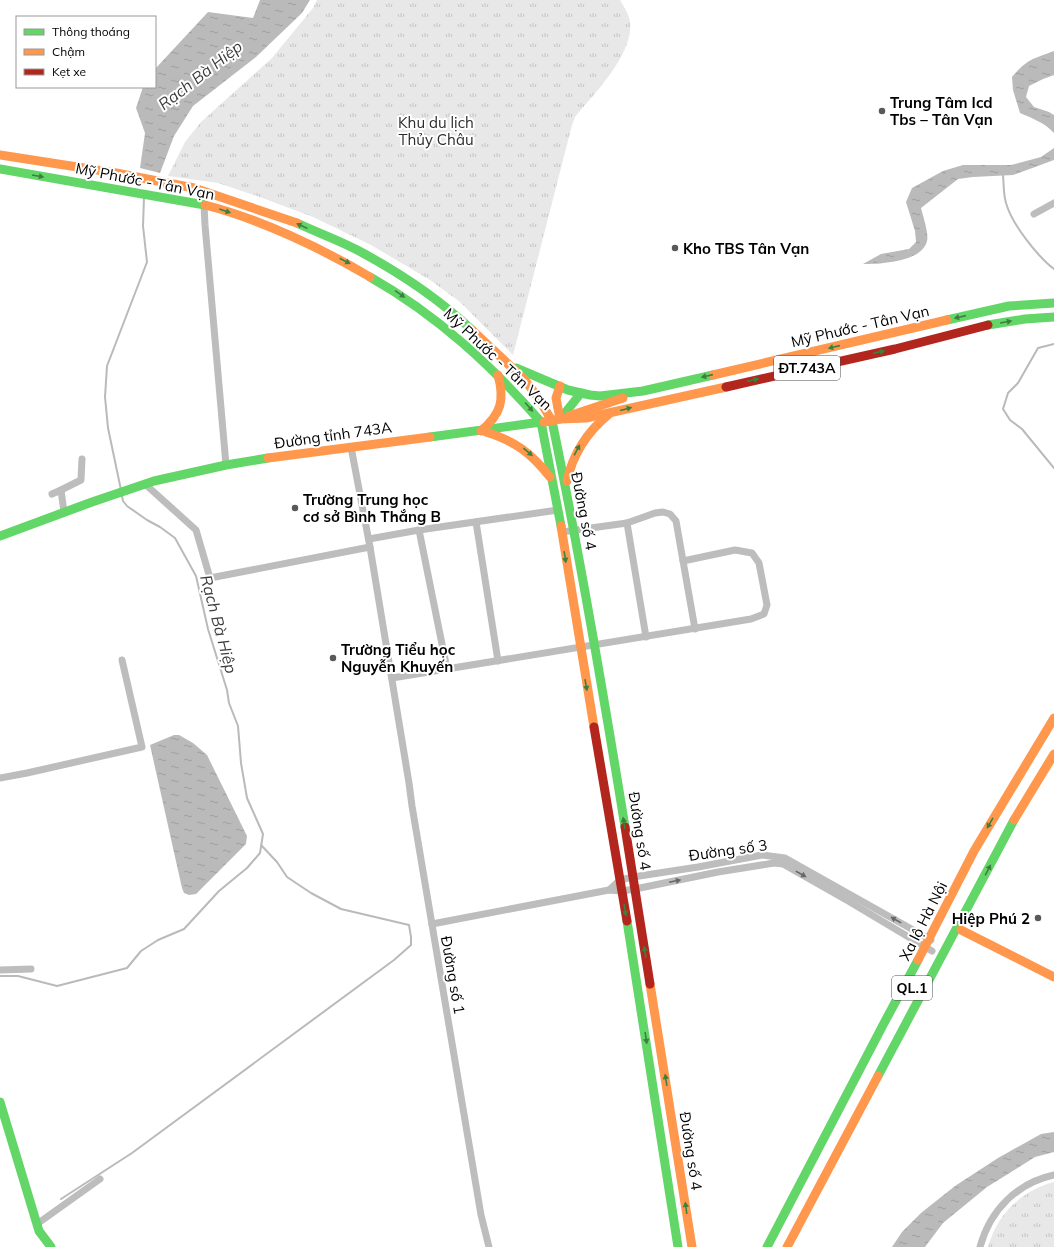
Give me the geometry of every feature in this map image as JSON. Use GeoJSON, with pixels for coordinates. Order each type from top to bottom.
{"type":"FeatureCollection","features":[{"type":"Feature","properties":{"kind":"main road","name":"Mỹ Phước - Tân Vạn"},"geometry":{"type":"LineString","coordinates":[[0,155],[116,173],[194,188],[287,219],[361,252],[401,276],[453,312],[511,366],[531,388],[556,420]]}},
{"type":"Feature","properties":{"kind":"main road","name":"Mỹ Phước - Tân Vạn"},"geometry":{"type":"LineString","coordinates":[[0,169],[117,190],[160,196],[204,205],[251,220],[301,240],[348,263],[393,289],[432,317],[470,348],[529,407],[541,422],[586,418],[610,413],[895,349],[989,325],[1025,319],[1054,317]]}},
{"type":"Feature","properties":{"kind":"main road"},"geometry":{"type":"LineString","coordinates":[[367,274],[375,260]]}},
{"type":"Feature","properties":{"kind":"main road","name":"Mỹ Phước - Tân Vạn"},"geometry":{"type":"LineString","coordinates":[[511,366],[560,386],[581,393],[600,396],[643,391],[1009,306],[1054,303]]}},
{"type":"Feature","properties":{"kind":"main road"},"geometry":{"type":"LineString","coordinates":[[480,431],[493,420],[502,402],[502,390],[498,375]]}},
{"type":"Feature","properties":{"kind":"main road","name":"Đường số 4"},"geometry":{"type":"LineString","coordinates":[[560,386],[556,397],[556,420],[566,487],[635,889],[692,1247]]}},
{"type":"Feature","properties":{"kind":"main road","name":"ĐT.743A"},"geometry":{"type":"LineString","coordinates":[[556,420],[576,409],[601,402],[615,401],[643,391]]}},
{"type":"Feature","properties":{"kind":"main road"},"geometry":{"type":"LineString","coordinates":[[556,420],[581,393]]}},
{"type":"Feature","properties":{"kind":"main road"},"geometry":{"type":"LineString","coordinates":[[566,487],[573,459],[579,446],[597,423],[610,413]]}},
{"type":"Feature","properties":{"kind":"main road","name":"Đường tỉnh 743A"},"geometry":{"type":"LineString","coordinates":[[64,512],[145,484],[226,465],[276,456],[541,422]]}},
{"type":"Feature","properties":{"kind":"main road","name":"Đường số 4"},"geometry":{"type":"LineString","coordinates":[[541,422],[562,532],[580,648],[622,891],[678,1247]]}},
{"type":"Feature","properties":{"kind":"main road"},"geometry":{"type":"LineString","coordinates":[[480,431],[498,435],[515,442],[538,461],[552,479]]}},
{"type":"Feature","properties":{"kind":"main road"},"geometry":{"type":"LineString","coordinates":[[0,536],[64,512]]}},
{"type":"Feature","properties":{"kind":"main road","name":"Xa lộ Hà Nội"},"geometry":{"type":"LineString","coordinates":[[774,1247],[931,945],[974,851],[1054,718]]}},
{"type":"Feature","properties":{"kind":"main road","name":"Xa lộ Hà Nội"},"geometry":{"type":"LineString","coordinates":[[767,1247],[883,1025],[931,945],[1025,777],[1054,731]]}},
{"type":"Feature","properties":{"kind":"main road","name":"QL.1"},"geometry":{"type":"LineString","coordinates":[[787,1247],[959,929],[977,899],[976,891],[999,848],[1023,804],[1054,754]]}},
{"type":"Feature","properties":{"kind":"main road","name":"QL.1"},"geometry":{"type":"LineString","coordinates":[[999,848],[1009,838],[1054,763]]}},
{"type":"Feature","properties":{"kind":"main road"},"geometry":{"type":"LineString","coordinates":[[959,929],[1054,977]]}},
{"type":"Feature","properties":{"kind":"main road","name":"QL.1"},"geometry":{"type":"LineString","coordinates":[[794,1247],[959,929]]}},
{"type":"Feature","properties":{"kind":"main road"},"geometry":{"type":"LineString","coordinates":[[0,1102],[37,1224],[51,1247]]}},
{"type":"Feature","properties":{"kind":"street"},"geometry":{"type":"LineString","coordinates":[[1034,214],[1054,203]]}},
{"type":"Feature","properties":{"kind":"street"},"geometry":{"type":"LineString","coordinates":[[204,205],[206,245],[226,465]]}},
{"type":"Feature","properties":{"kind":"street","name":"Đường số 1"},"geometry":{"type":"LineString","coordinates":[[351,446],[369,538],[481,1215],[489,1247]]}},
{"type":"Feature","properties":{"kind":"street"},"geometry":{"type":"LineString","coordinates":[[52,494],[81,480],[82,459]]}},
{"type":"Feature","properties":{"kind":"street"},"geometry":{"type":"LineString","coordinates":[[145,484],[196,530],[210,578],[370,547]]}},
{"type":"Feature","properties":{"kind":"street"},"geometry":{"type":"LineString","coordinates":[[61,490],[64,512]]}},
{"type":"Feature","properties":{"kind":"street"},"geometry":{"type":"LineString","coordinates":[[369,538],[558,510]]}},
{"type":"Feature","properties":{"kind":"street"},"geometry":{"type":"LineString","coordinates":[[562,532],[627,523],[655,513],[663,512],[670,514],[676,522],[695,629]]}},
{"type":"Feature","properties":{"kind":"street"},"geometry":{"type":"LineString","coordinates":[[476,522],[498,661]]}},
{"type":"Feature","properties":{"kind":"street"},"geometry":{"type":"LineString","coordinates":[[627,523],[646,637]]}},
{"type":"Feature","properties":{"kind":"street"},"geometry":{"type":"LineString","coordinates":[[420,530],[446,669]]}},
{"type":"Feature","properties":{"kind":"street"},"geometry":{"type":"LineString","coordinates":[[392,678],[695,629],[751,619],[764,614],[767,605],[759,563],[752,552],[735,550],[682,561]]}},
{"type":"Feature","properties":{"kind":"street"},"geometry":{"type":"LineString","coordinates":[[0,778],[142,747],[122,660]]}},
{"type":"Feature","properties":{"kind":"street","name":"Đường số 3"},"geometry":{"type":"LineString","coordinates":[[609,890],[620,880],[633,877],[762,855],[774,859]]}},
{"type":"Feature","properties":{"kind":"street","name":"Đường số 3"},"geometry":{"type":"LineString","coordinates":[[432,924],[609,890],[622,891],[635,889],[774,859],[785,858],[931,945]]}},
{"type":"Feature","properties":{"kind":"street"},"geometry":{"type":"LineString","coordinates":[[0,970],[31,968]]}},
{"type":"Feature","properties":{"kind":"street"},"geometry":{"type":"LineString","coordinates":[[980,1247],[991,1221],[1006,1200],[1030,1183],[1054,1175]]}},
{"type":"Feature","properties":{"kind":"street"},"geometry":{"type":"LineString","coordinates":[[37,1224],[100,1179]]}},
{"type":"Feature","properties":{"kind":"green space","name":"Khu du lịch Thủy Châu"},"geometry":{"type":"Polygon","coordinates":[[[317,0],[620,0],[625,8],[630,22],[630,34],[626,47],[611,73],[575,117],[572,125],[513,355],[460,302],[430,280],[371,245],[313,217],[257,196],[218,183],[168,176],[185,142],[201,122],[272,58],[313,8],[317,0]]]}},
{"type":"Feature","properties":{"kind":"green space"},"geometry":{"type":"Polygon","coordinates":[[[1054,1182],[1054,1247],[988,1247],[997,1224],[1012,1206],[1031,1191],[1054,1182]]]}},
{"type":"Feature","properties":{"kind":"water"},"geometry":{"type":"Polygon","coordinates":[[[260,0],[310,0],[302,13],[256,57],[193,106],[174,136],[160,173],[140,168],[145,133],[136,108],[143,88],[156,88],[156,68],[208,12],[253,18],[260,0]]]}},
{"type":"Feature","properties":{"kind":"water"},"geometry":{"type":"Polygon","coordinates":[[[1054,51],[1054,75],[1029,86],[1026,97],[1034,107],[1054,115],[1054,133],[1034,119],[1020,113],[1013,90],[1012,77],[1026,63],[1054,51]]]}},
{"type":"Feature","properties":{"kind":"water"},"geometry":{"type":"Polygon","coordinates":[[[1054,148],[1054,160],[1013,175],[958,179],[921,208],[927,234],[927,241],[924,248],[909,258],[890,262],[863,264],[881,254],[909,249],[916,242],[915,231],[906,202],[912,188],[943,171],[963,165],[1011,165],[1041,157],[1054,148]]]}},
{"type":"Feature","properties":{"kind":"water"},"geometry":{"type":"Polygon","coordinates":[[[174,735],[179,735],[193,743],[207,755],[247,836],[246,844],[196,894],[189,895],[184,893],[182,888],[150,745],[174,735]]]}},
{"type":"Feature","properties":{"kind":"water"},"geometry":{"type":"Polygon","coordinates":[[[1054,1132],[1054,1152],[1035,1157],[987,1187],[943,1223],[925,1247],[892,1247],[902,1232],[921,1213],[955,1186],[998,1158],[1041,1134],[1054,1132]]]}},
{"type":"Feature","properties":{"kind":"waterway"},"geometry":{"type":"LineString","coordinates":[[1003,175],[1004,194],[1010,214],[1020,231],[1034,249],[1054,269]]}},
{"type":"Feature","properties":{"kind":"waterway","name":"Rạch Bà Hiệp"},"geometry":{"type":"LineString","coordinates":[[121,490],[108,428],[105,397],[107,366],[147,262],[143,226],[144,197]]}},
{"type":"Feature","properties":{"kind":"waterway"},"geometry":{"type":"LineString","coordinates":[[1054,344],[1038,348],[1018,383],[1008,393],[1003,409],[1010,420],[1022,429],[1054,468]]}},
{"type":"Feature","properties":{"kind":"waterway","name":"Rạch Bà Hiệp"},"geometry":{"type":"LineString","coordinates":[[0,976],[18,976],[57,986],[127,968],[141,951],[158,940],[184,929],[219,891],[247,868],[260,853],[263,834],[247,798],[241,763],[238,726],[229,703],[227,690],[208,629],[196,576],[175,538],[127,506],[123,501],[122,496]]}},
{"type":"Feature","properties":{"kind":"waterway"},"geometry":{"type":"LineString","coordinates":[[61,1199],[132,1153],[394,960],[411,945],[409,925],[341,909],[311,893],[287,877],[277,862],[261,845]]}},
{"type":"Feature","properties":{"kind":"traffic: fast"},"geometry":{"type":"LineString","coordinates":[[0,169],[205,205]]}},
{"type":"Feature","properties":{"kind":"traffic: fast"},"geometry":{"type":"LineString","coordinates":[[297,223],[376,260],[447,308],[472,330]]}},
{"type":"Feature","properties":{"kind":"traffic: fast"},"geometry":{"type":"LineString","coordinates":[[370,277],[418,308],[462,342],[503,381],[541,422],[544,422]]}},
{"type":"Feature","properties":{"kind":"traffic: fast"},"geometry":{"type":"LineString","coordinates":[[947,320],[1009,306],[1054,303]]}},
{"type":"Feature","properties":{"kind":"traffic: fast"},"geometry":{"type":"LineString","coordinates":[[988,325],[1025,319],[1054,317]]}},
{"type":"Feature","properties":{"kind":"traffic: fast"},"geometry":{"type":"LineString","coordinates":[[516,368],[568,390],[600,396],[643,391],[713,375]]}},
{"type":"Feature","properties":{"kind":"traffic: fast"},"geometry":{"type":"LineString","coordinates":[[561,418],[581,393]]}},
{"type":"Feature","properties":{"kind":"traffic: fast"},"geometry":{"type":"LineString","coordinates":[[552,421],[591,623],[625,827]]}},
{"type":"Feature","properties":{"kind":"traffic: fast"},"geometry":{"type":"LineString","coordinates":[[430,437],[541,422],[561,526]]}},
{"type":"Feature","properties":{"kind":"traffic: fast"},"geometry":{"type":"LineString","coordinates":[[0,536],[154,481],[226,465],[268,458]]}},
{"type":"Feature","properties":{"kind":"traffic: fast"},"geometry":{"type":"LineString","coordinates":[[878,1076],[1014,820]]}},
{"type":"Feature","properties":{"kind":"traffic: fast"},"geometry":{"type":"LineString","coordinates":[[627,921],[678,1247]]}},
{"type":"Feature","properties":{"kind":"traffic: fast"},"geometry":{"type":"LineString","coordinates":[[767,1247],[918,960]]}},
{"type":"Feature","properties":{"kind":"traffic: fast"},"geometry":{"type":"LineString","coordinates":[[0,1102],[39,1231],[51,1247]]}},
{"type":"Feature","properties":{"kind":"traffic: slow"},"geometry":{"type":"LineString","coordinates":[[0,155],[116,173],[194,188],[297,223]]}},
{"type":"Feature","properties":{"kind":"traffic: slow"},"geometry":{"type":"LineString","coordinates":[[205,205],[247,218],[290,235],[331,255],[370,277]]}},
{"type":"Feature","properties":{"kind":"traffic: slow"},"geometry":{"type":"LineString","coordinates":[[713,375],[947,320]]}},
{"type":"Feature","properties":{"kind":"traffic: slow"},"geometry":{"type":"LineString","coordinates":[[472,330],[524,379],[537,396],[552,421]]}},
{"type":"Feature","properties":{"kind":"traffic: slow"},"geometry":{"type":"LineString","coordinates":[[481,431],[493,419],[500,406],[501,392],[498,375]]}},
{"type":"Feature","properties":{"kind":"traffic: slow"},"geometry":{"type":"LineString","coordinates":[[560,386],[556,398],[560,419]]}},
{"type":"Feature","properties":{"kind":"traffic: slow"},"geometry":{"type":"LineString","coordinates":[[544,422],[560,419],[586,418],[726,387]]}},
{"type":"Feature","properties":{"kind":"traffic: slow"},"geometry":{"type":"LineString","coordinates":[[569,416],[623,398]]}},
{"type":"Feature","properties":{"kind":"traffic: slow"},"geometry":{"type":"LineString","coordinates":[[567,481],[573,461],[582,444],[594,428],[609,414]]}},
{"type":"Feature","properties":{"kind":"traffic: slow"},"geometry":{"type":"LineString","coordinates":[[486,432],[506,439],[522,449],[536,461],[550,477]]}},
{"type":"Feature","properties":{"kind":"traffic: slow"},"geometry":{"type":"LineString","coordinates":[[268,458],[430,437]]}},
{"type":"Feature","properties":{"kind":"traffic: slow"},"geometry":{"type":"LineString","coordinates":[[561,526],[594,727]]}},
{"type":"Feature","properties":{"kind":"traffic: slow"},"geometry":{"type":"LineString","coordinates":[[918,960],[974,851],[1054,718]]}},
{"type":"Feature","properties":{"kind":"traffic: slow"},"geometry":{"type":"LineString","coordinates":[[1014,820],[1054,754]]}},
{"type":"Feature","properties":{"kind":"traffic: slow"},"geometry":{"type":"LineString","coordinates":[[961,930],[1054,977]]}},
{"type":"Feature","properties":{"kind":"traffic: slow"},"geometry":{"type":"LineString","coordinates":[[650,984],[692,1247]]}},
{"type":"Feature","properties":{"kind":"traffic: slow"},"geometry":{"type":"LineString","coordinates":[[787,1247],[878,1076]]}},
{"type":"Feature","properties":{"kind":"traffic: jam"},"geometry":{"type":"LineString","coordinates":[[726,387],[895,349],[988,325]]}},
{"type":"Feature","properties":{"kind":"traffic: jam"},"geometry":{"type":"LineString","coordinates":[[594,727],[627,921]]}},
{"type":"Feature","properties":{"kind":"traffic: jam"},"geometry":{"type":"LineString","coordinates":[[625,827],[650,984]]}},
{"type":"Feature","properties":{"kind":"place","name":"Trung Tâm Icd Tbs – Tân Vạn"},"geometry":{"type":"Point","coordinates":[882,111]}},
{"type":"Feature","properties":{"kind":"place","name":"Kho TBS Tân Vạn"},"geometry":{"type":"Point","coordinates":[675,248]}},
{"type":"Feature","properties":{"kind":"place","name":"Trường Trung học cơ sở Bình Thắng B"},"geometry":{"type":"Point","coordinates":[295,508]}},
{"type":"Feature","properties":{"kind":"place","name":"Trường Tiểu học Nguyễn Khuyến"},"geometry":{"type":"Point","coordinates":[333,658]}},
{"type":"Feature","properties":{"kind":"place","name":"Hiệp Phú 2"},"geometry":{"type":"Point","coordinates":[1038,918]}}]}
